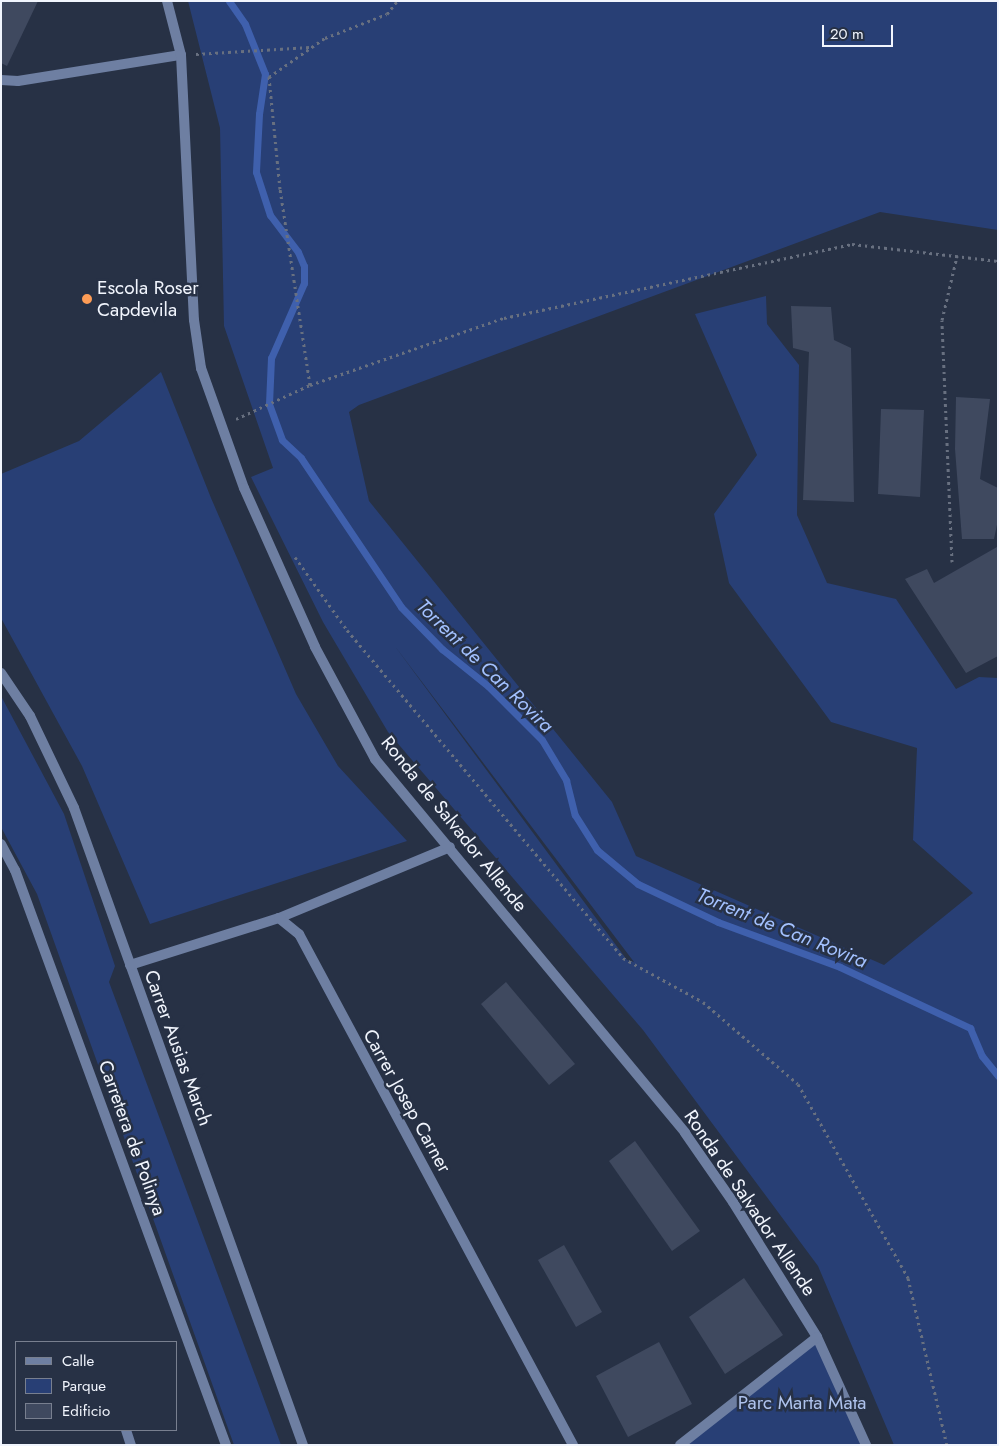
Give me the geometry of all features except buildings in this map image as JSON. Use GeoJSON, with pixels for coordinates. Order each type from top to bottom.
{"type":"FeatureCollection","features":[{"type":"Feature","properties":{"kind":"street","name":"Ronda de Salvador Allende"},"geometry":{"type":"LineString","coordinates":[[167,1],[181,55],[194,320],[201,368],[244,488],[315,647],[375,759],[450,847],[685,1133],[733,1202],[817,1337],[866,1445]]}},
{"type":"Feature","properties":{"kind":"street"},"geometry":{"type":"LineString","coordinates":[[1,80],[18,81],[181,55]]}},
{"type":"Feature","properties":{"kind":"street","name":"Carrer Ausias March"},"geometry":{"type":"LineString","coordinates":[[1,673],[30,716],[74,808],[303,1445]]}},
{"type":"Feature","properties":{"kind":"street","name":"Carretera de Polinya"},"geometry":{"type":"LineString","coordinates":[[1,844],[15,870],[226,1445]]}},
{"type":"Feature","properties":{"kind":"street"},"geometry":{"type":"LineString","coordinates":[[130,965],[279,918],[450,847]]}},
{"type":"Feature","properties":{"kind":"street","name":"Carrer Josep Carner"},"geometry":{"type":"LineString","coordinates":[[279,918],[299,934],[573,1445]]}},
{"type":"Feature","properties":{"kind":"street"},"geometry":{"type":"LineString","coordinates":[[680,1445],[817,1337]]}},
{"type":"Feature","properties":{"kind":"street"},"geometry":{"type":"LineString","coordinates":[[126,1431],[131,1445]]}},
{"type":"Feature","properties":{"kind":"path"},"geometry":{"type":"LineString","coordinates":[[310,385],[280,189],[269,77],[325,38],[387,14],[397,1]]}},
{"type":"Feature","properties":{"kind":"path"},"geometry":{"type":"LineString","coordinates":[[181,55],[312,47]]}},
{"type":"Feature","properties":{"kind":"path"},"geometry":{"type":"LineString","coordinates":[[222,425],[310,385],[504,318],[852,244],[998,261]]}},
{"type":"Feature","properties":{"kind":"path"},"geometry":{"type":"LineString","coordinates":[[952,562],[942,320],[957,256]]}},
{"type":"Feature","properties":{"kind":"path"},"geometry":{"type":"LineString","coordinates":[[292,551],[347,630],[623,958],[703,1002],[798,1084],[908,1278],[947,1445]]}},
{"type":"Feature","properties":{"kind":"green space"},"geometry":{"type":"Polygon","coordinates":[[[188,1],[998,1],[998,230],[880,212],[359,405],[349,412],[369,501],[612,802],[636,856],[884,965],[973,893],[913,840],[917,748],[831,722],[729,583],[714,514],[757,455],[695,314],[766,296],[767,324],[799,365],[797,515],[827,583],[896,599],[956,689],[979,677],[998,678],[998,1445],[894,1445],[818,1266],[643,1030],[388,732],[323,622],[251,477],[273,468],[224,326],[220,128],[188,1]],[[394,645],[627,960],[634,962],[394,645]]]}},
{"type":"Feature","properties":{"kind":"green space"},"geometry":{"type":"Polygon","coordinates":[[[161,372],[211,498],[296,694],[338,766],[407,841],[150,924],[82,766],[1,618],[1,474],[79,441],[161,372]]]}},
{"type":"Feature","properties":{"kind":"green space"},"geometry":{"type":"Polygon","coordinates":[[[1,696],[64,814],[115,966],[109,982],[281,1445],[234,1445],[37,894],[1,827],[1,696]]]}},
{"type":"Feature","properties":{"kind":"green space","name":"Parc Marta Mata"},"geometry":{"type":"Polygon","coordinates":[[[817,1337],[866,1445],[680,1445],[817,1337]]]}},
{"type":"Feature","properties":{"kind":"waterway","name":"Torrent de Can Rovira"},"geometry":{"type":"LineString","coordinates":[[229,1],[245,24],[265,74],[259,114],[256,172],[270,215],[298,252],[304,266],[304,283],[271,358],[269,404],[282,440],[301,458],[401,607],[442,649],[488,686],[542,740],[566,780],[575,815],[597,850],[638,884],[718,922],[840,967],[970,1028],[982,1056],[998,1076]]}},
{"type":"Feature","properties":{"kind":"place","name":"Escola Roser Capdevila"},"geometry":{"type":"Point","coordinates":[87,299]}}]}
